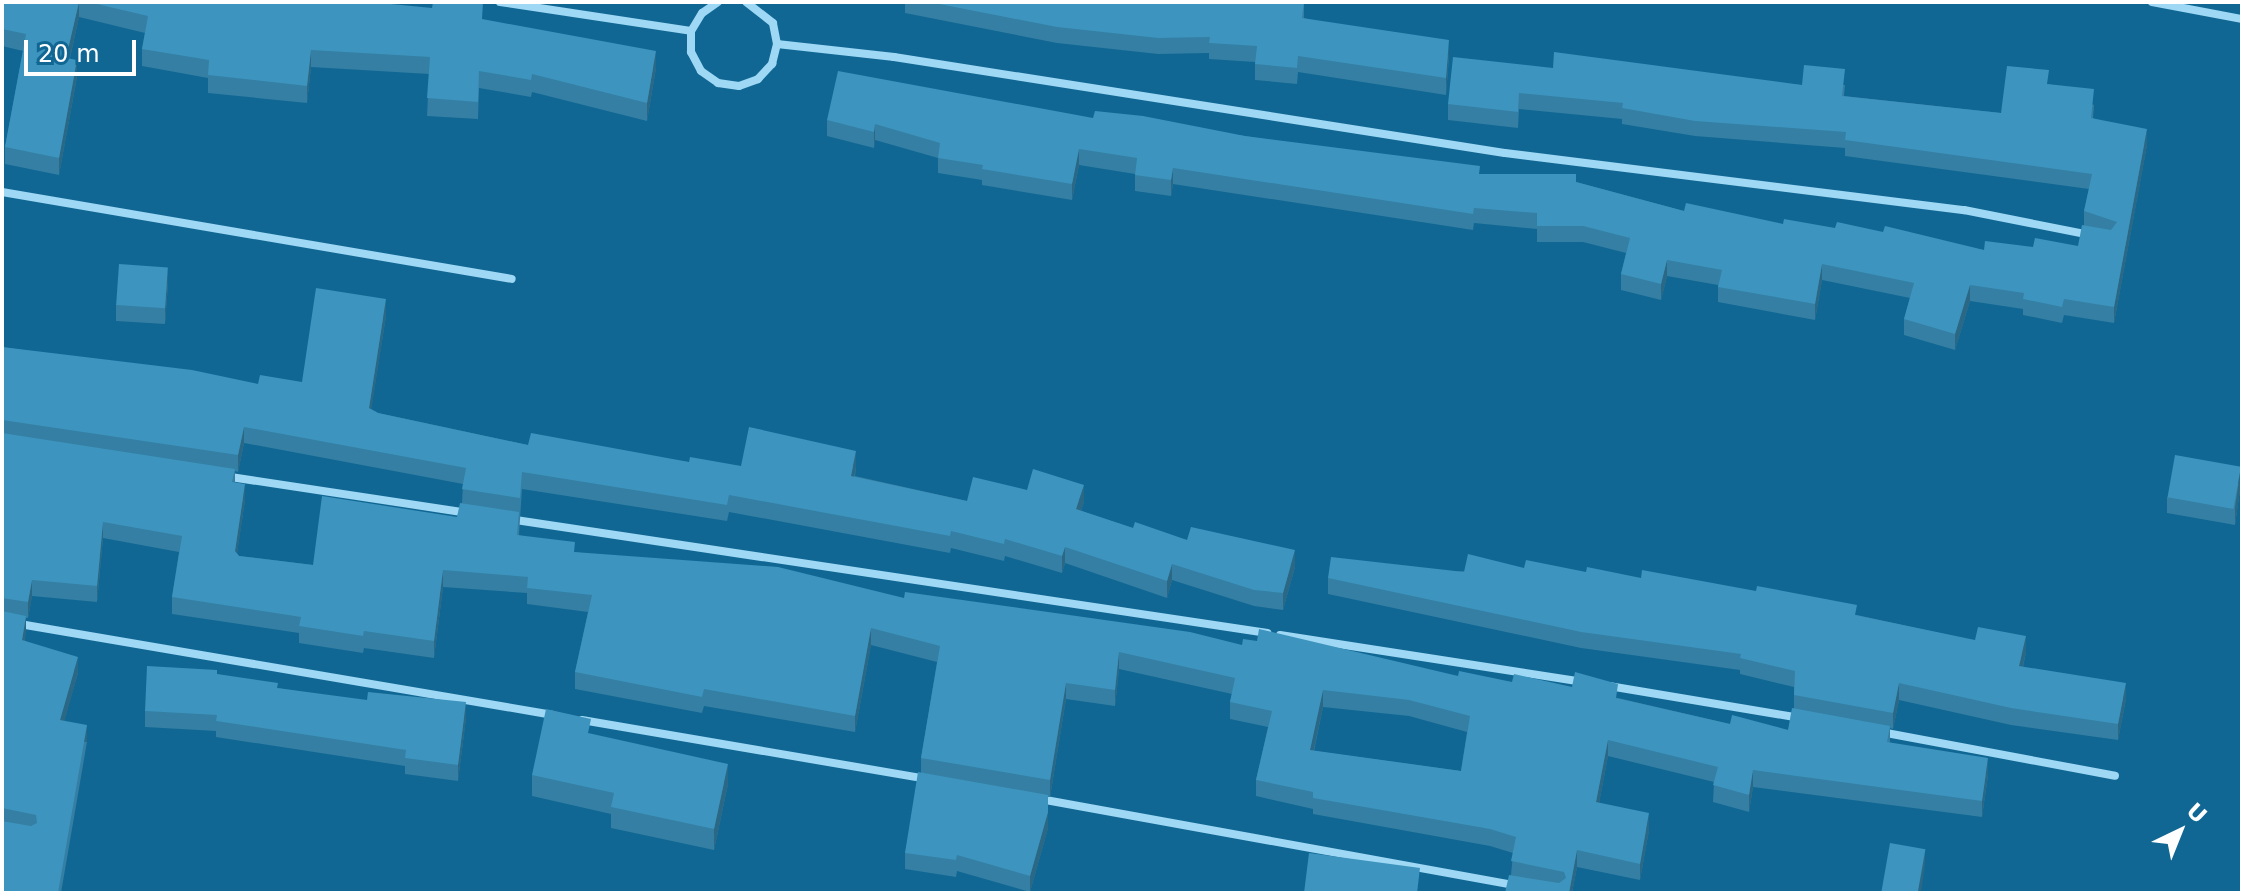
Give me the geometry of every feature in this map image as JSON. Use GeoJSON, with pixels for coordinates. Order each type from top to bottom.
{"type":"FeatureCollection","features":[{"type":"Feature","properties":{"kind":"street"},"geometry":{"type":"LineString","coordinates":[[500,2],[691,31]]}},
{"type":"Feature","properties":{"kind":"street"},"geometry":{"type":"LineString","coordinates":[[718,2],[702,13],[691,31],[691,52],[701,71],[718,83],[739,86],[758,79],[772,64],[777,44],[773,23],[759,7],[746,2]]}},
{"type":"Feature","properties":{"kind":"street"},"geometry":{"type":"LineString","coordinates":[[2152,2],[2242,19]]}},
{"type":"Feature","properties":{"kind":"street"},"geometry":{"type":"LineString","coordinates":[[777,44],[894,57],[1505,153],[1964,210],[2095,236]]}},
{"type":"Feature","properties":{"kind":"street"},"geometry":{"type":"LineString","coordinates":[[2,192],[512,279]]}},
{"type":"Feature","properties":{"kind":"street"},"geometry":{"type":"LineString","coordinates":[[214,474],[485,516]]}},
{"type":"Feature","properties":{"kind":"street"},"geometry":{"type":"LineString","coordinates":[[499,518],[1814,720]]}},
{"type":"Feature","properties":{"kind":"street"},"geometry":{"type":"LineString","coordinates":[[2,621],[559,716]]}},
{"type":"Feature","properties":{"kind":"street"},"geometry":{"type":"LineString","coordinates":[[574,718],[935,781]]}},
{"type":"Feature","properties":{"kind":"street"},"geometry":{"type":"LineString","coordinates":[[1876,731],[2115,776]]}},
{"type":"Feature","properties":{"kind":"street"},"geometry":{"type":"LineString","coordinates":[[1024,796],[1529,887]]}},
{"type":"Feature","properties":{"kind":"building"},"geometry":{"type":"Polygon","coordinates":[[[2,2],[79,2],[66,58],[77,60],[59,158],[5,147],[26,34],[2,29],[2,2]]]}},
{"type":"Feature","properties":{"kind":"building"},"geometry":{"type":"Polygon","coordinates":[[[88,2],[371,2],[432,8],[433,2],[483,2],[482,19],[656,51],[647,103],[532,74],[531,80],[479,71],[478,102],[427,98],[430,57],[311,50],[307,86],[208,75],[209,60],[142,49],[148,16],[88,2]]]}},
{"type":"Feature","properties":{"kind":"building"},"geometry":{"type":"Polygon","coordinates":[[[929,2],[1304,2],[1302,18],[1449,40],[1446,78],[1298,56],[1297,68],[1255,64],[1257,46],[1209,43],[1210,37],[1158,38],[1057,27],[929,2]]]}},
{"type":"Feature","properties":{"kind":"building"},"geometry":{"type":"Polygon","coordinates":[[[1554,52],[1802,85],[1804,65],[1845,69],[1842,96],[2001,113],[2007,66],[2049,70],[2047,84],[2094,89],[2091,118],[2147,129],[2114,307],[2064,299],[2062,307],[2023,299],[2024,293],[1970,285],[1955,334],[1904,319],[1914,283],[1822,264],[1815,304],[1718,287],[1722,270],[1667,260],[1661,284],[1621,274],[1630,238],[1583,226],[1537,226],[1537,213],[1474,208],[1473,214],[1173,168],[1171,180],[1135,175],[1137,158],[1079,149],[1072,184],[982,169],[983,165],[938,158],[940,143],[875,124],[874,132],[827,120],[838,71],[1093,118],[1095,111],[1143,116],[1245,136],[1480,166],[1479,174],[1576,174],[1576,182],[1684,211],[1686,203],[1783,224],[1784,219],[1835,228],[1837,222],[1883,232],[1885,226],[1984,250],[1985,241],[2033,247],[2035,238],[2078,246],[2082,225],[2111,230],[2117,222],[2084,211],[2092,174],[1845,140],[1846,132],[1695,121],[1622,108],[1623,103],[1519,93],[1518,112],[1448,104],[1453,57],[1553,68],[1554,52]]]}},
{"type":"Feature","properties":{"kind":"building"},"geometry":{"type":"Polygon","coordinates":[[[119,264],[168,267],[165,308],[116,305],[119,264]]]}},
{"type":"Feature","properties":{"kind":"building"},"geometry":{"type":"Polygon","coordinates":[[[316,288],[386,299],[369,408],[378,413],[528,445],[531,433],[689,462],[690,457],[741,466],[749,427],[856,451],[851,476],[967,501],[973,477],[1027,490],[1033,469],[1084,485],[1076,509],[1133,528],[1135,522],[1187,540],[1191,527],[1295,550],[1283,593],[1254,590],[1172,564],[1167,581],[1065,547],[1062,556],[1005,539],[1004,544],[951,531],[950,536],[729,495],[727,505],[522,472],[520,498],[462,489],[466,468],[244,427],[238,455],[2,420],[2,347],[192,370],[258,384],[260,375],[302,382],[316,288]]]}},
{"type":"Feature","properties":{"kind":"building"},"geometry":{"type":"Polygon","coordinates":[[[2,433],[235,469],[232,482],[245,484],[235,551],[239,556],[313,565],[322,496],[457,517],[460,503],[519,512],[517,535],[575,542],[574,552],[778,567],[904,598],[905,592],[1190,632],[1242,645],[1243,639],[1257,641],[1259,629],[1458,676],[1459,671],[1512,682],[1514,674],[1572,687],[1575,672],[1618,684],[1616,698],[1730,724],[1732,715],[1788,730],[1792,708],[1890,726],[1887,742],[1988,758],[1982,801],[1753,770],[1749,795],[1713,785],[1718,767],[1608,740],[1596,802],[1649,813],[1640,864],[1577,850],[1569,893],[1505,893],[1509,875],[1559,883],[1566,878],[1564,872],[1511,861],[1516,837],[1490,829],[1313,798],[1313,792],[1256,780],[1272,711],[1230,702],[1235,678],[1119,652],[1115,690],[1066,683],[1050,780],[921,758],[940,646],[871,628],[855,716],[704,689],[702,697],[575,672],[592,595],[527,588],[528,577],[443,570],[434,641],[364,631],[363,636],[299,626],[301,617],[172,597],[182,536],[103,522],[97,586],[32,580],[28,602],[2,598],[2,433]],[[1323,690],[1310,750],[1461,771],[1470,716],[1409,700],[1323,690]]]}},
{"type":"Feature","properties":{"kind":"building"},"geometry":{"type":"Polygon","coordinates":[[[2175,455],[2241,467],[2234,509],[2168,497],[2175,455]]]}},
{"type":"Feature","properties":{"kind":"building"},"geometry":{"type":"Polygon","coordinates":[[[1468,554],[1524,568],[1526,560],[1586,572],[1587,567],[1641,578],[1642,570],[1756,591],[1757,586],[1857,605],[1855,615],[1975,640],[1978,627],[2026,636],[2019,666],[2126,683],[2118,724],[2011,708],[1899,683],[1893,713],[1794,695],[1795,671],[1740,658],[1741,654],[1581,632],[1328,578],[1331,557],[1464,572],[1468,554]]]}},
{"type":"Feature","properties":{"kind":"building"},"geometry":{"type":"Polygon","coordinates":[[[2,611],[26,616],[22,640],[78,657],[60,720],[87,725],[58,893],[2,893],[2,821],[31,826],[37,823],[36,815],[2,808],[2,611]]]}},
{"type":"Feature","properties":{"kind":"building"},"geometry":{"type":"Polygon","coordinates":[[[147,666],[217,670],[217,674],[278,683],[277,688],[367,700],[368,692],[466,702],[458,765],[405,758],[406,750],[216,721],[217,715],[145,711],[147,666]]]}},
{"type":"Feature","properties":{"kind":"building"},"geometry":{"type":"Polygon","coordinates":[[[546,709],[591,719],[588,733],[728,764],[714,829],[611,807],[614,793],[532,775],[546,709]]]}},
{"type":"Feature","properties":{"kind":"building"},"geometry":{"type":"Polygon","coordinates":[[[918,772],[1048,795],[1048,812],[1030,876],[957,855],[956,860],[905,853],[918,772]]]}},
{"type":"Feature","properties":{"kind":"building"},"geometry":{"type":"Polygon","coordinates":[[[1890,843],[1925,849],[1918,893],[1881,893],[1890,843]]]}},
{"type":"Feature","properties":{"kind":"building"},"geometry":{"type":"Polygon","coordinates":[[[1309,853],[1420,868],[1417,893],[1304,893],[1309,853]]]}}]}
